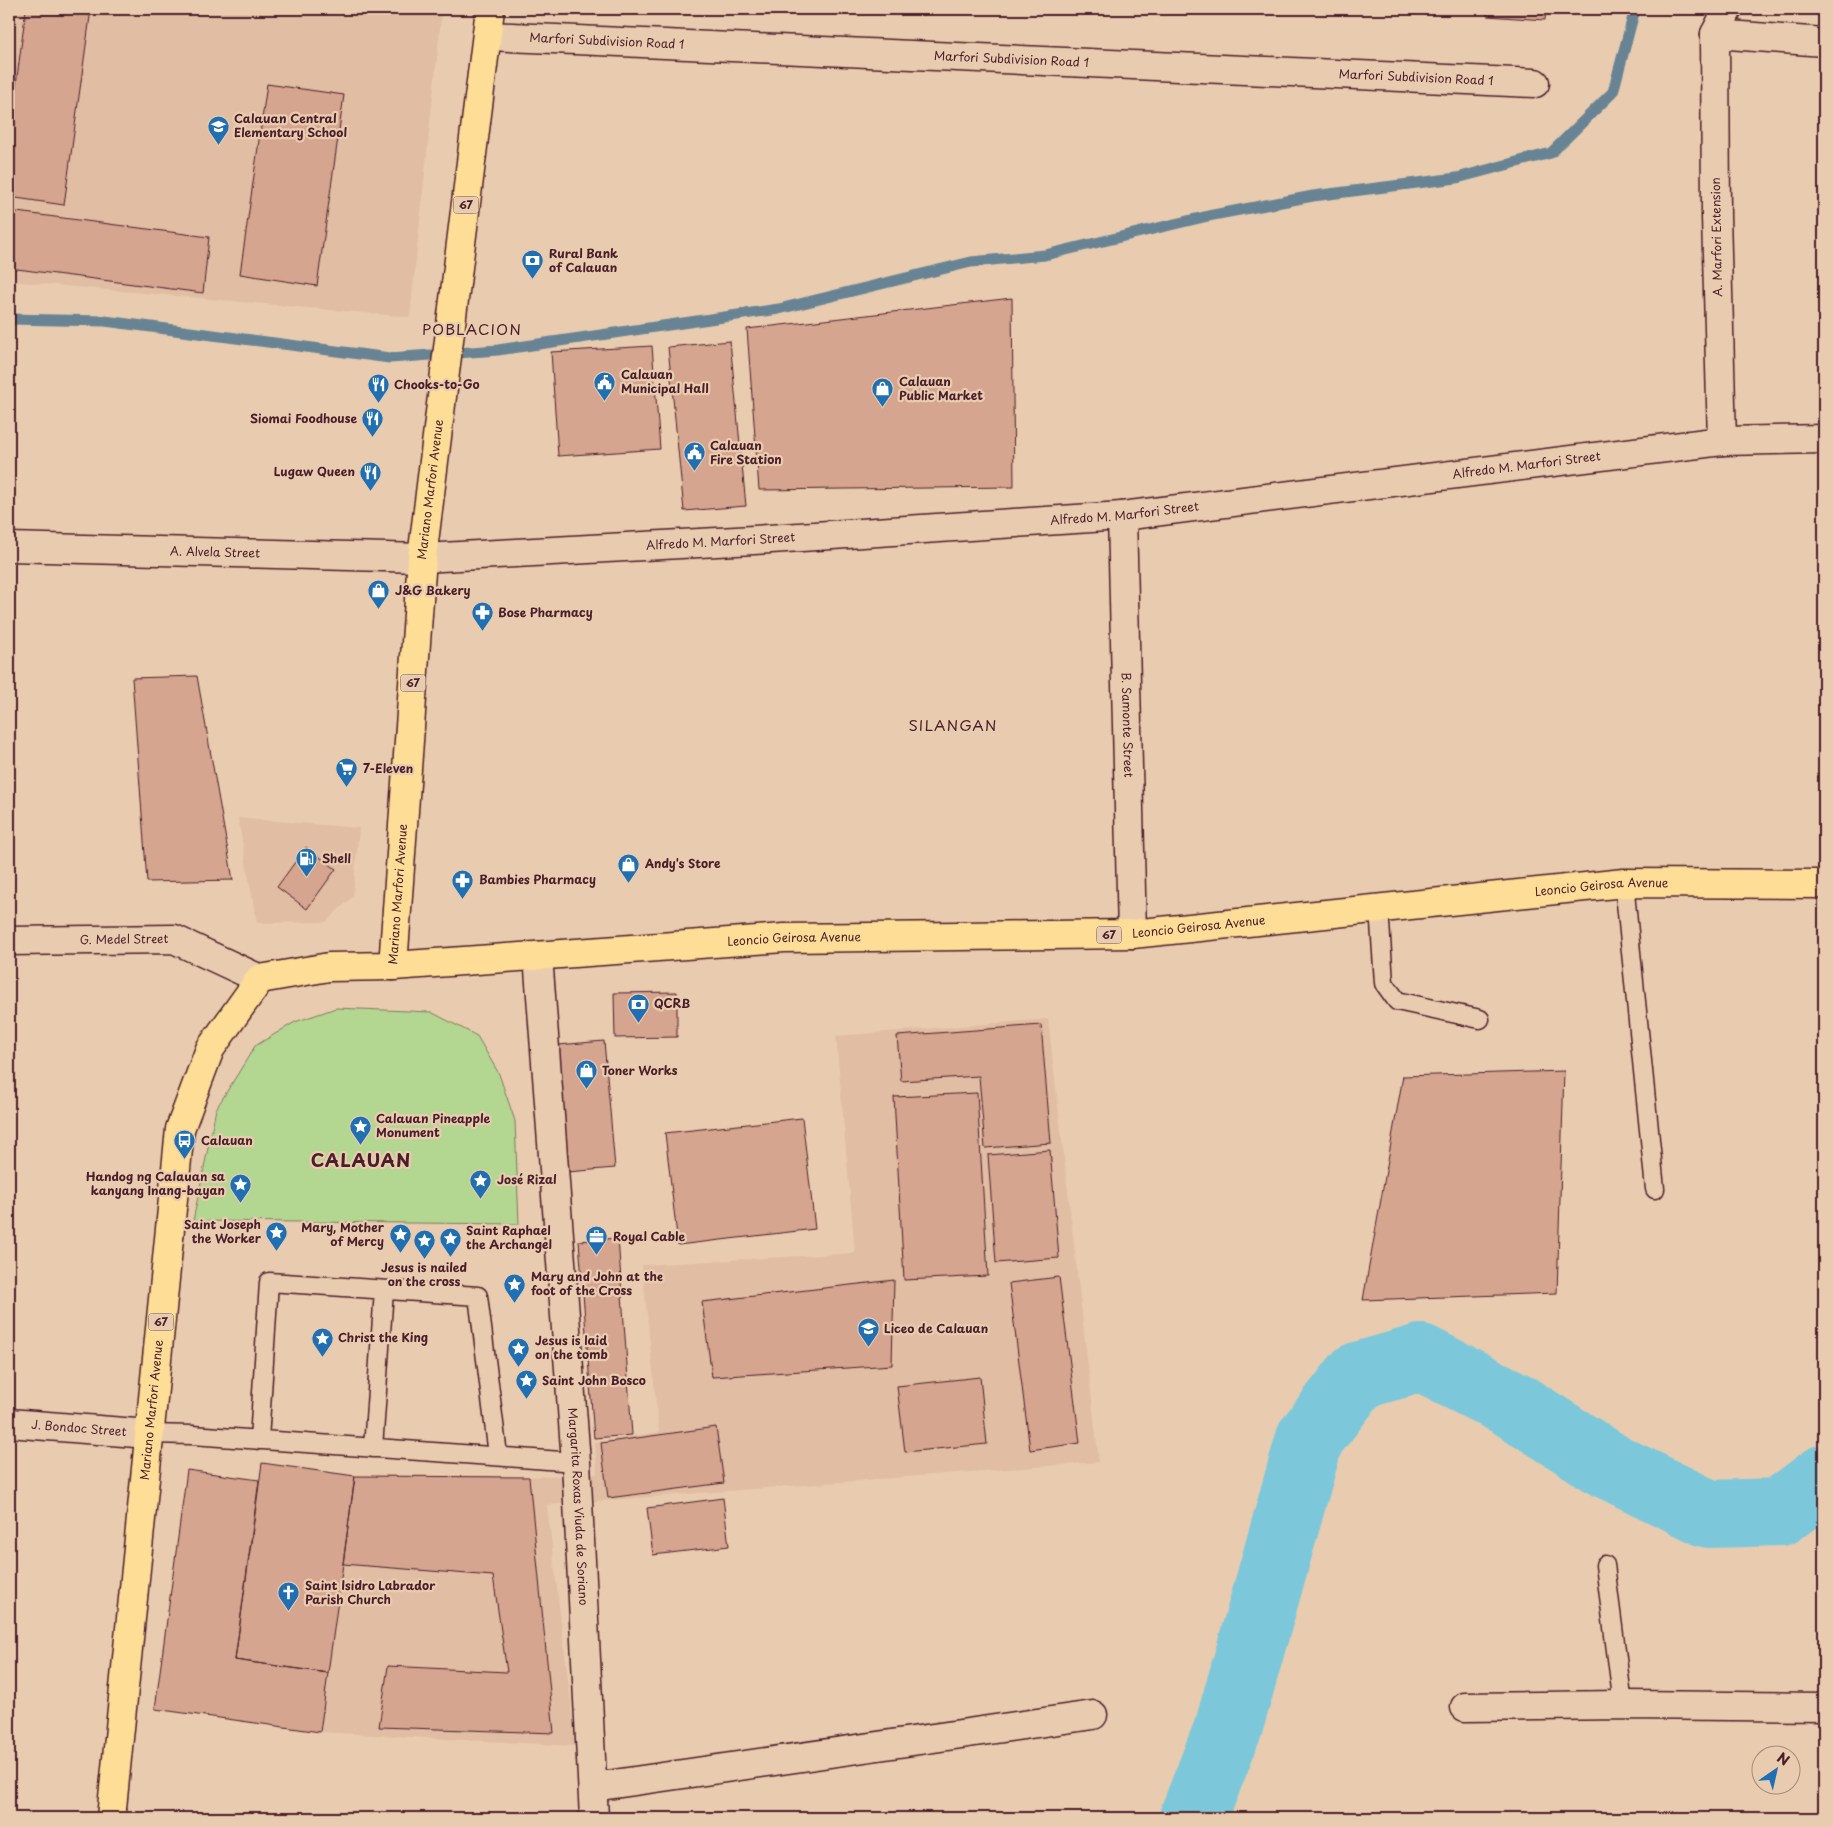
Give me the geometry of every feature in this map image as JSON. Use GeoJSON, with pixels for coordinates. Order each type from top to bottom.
{"type":"FeatureCollection","features":[{"type":"Feature","properties":{"kind":"main road","name":"Mariano Marfori Avenue"},"geometry":{"type":"LineString","coordinates":[[111,1818],[180,1129],[210,1049],[260,979],[329,968],[392,966],[422,558],[490,9]]}},
{"type":"Feature","properties":{"kind":"main road","name":"Leoncio Geirosa Avenue"},"geometry":{"type":"LineString","coordinates":[[392,966],[784,938],[1132,934],[1624,883],[1824,884]]}},
{"type":"Feature","properties":{"kind":"street"},"geometry":{"type":"LineString","coordinates":[[1728,9],[1715,34],[1824,42]]}},
{"type":"Feature","properties":{"kind":"street","name":"A. Marfori Extension"},"geometry":{"type":"LineString","coordinates":[[1715,34],[1716,216],[1722,441]]}},
{"type":"Feature","properties":{"kind":"street","name":"Marfori Subdivision Road 1"},"geometry":{"type":"LineString","coordinates":[[488,36],[1535,84]]}},
{"type":"Feature","properties":{"kind":"street","name":"Alfredo M. Marfori Street"},"geometry":{"type":"LineString","coordinates":[[422,558],[744,541],[1122,516],[1722,441],[1824,439]]}},
{"type":"Feature","properties":{"kind":"street","name":"B. Samonte Street"},"geometry":{"type":"LineString","coordinates":[[1122,516],[1132,934]]}},
{"type":"Feature","properties":{"kind":"street","name":"A. Alvela Street"},"geometry":{"type":"LineString","coordinates":[[9,547],[422,558]]}},
{"type":"Feature","properties":{"kind":"street","name":"G. Medel Street"},"geometry":{"type":"LineString","coordinates":[[9,941],[174,940],[260,979]]}},
{"type":"Feature","properties":{"kind":"street","name":"Margarita Roxas Viuda de Soriano"},"geometry":{"type":"LineString","coordinates":[[538,956],[576,1462],[594,1818]]}},
{"type":"Feature","properties":{"kind":"street","name":"J. Bondoc Street"},"geometry":{"type":"LineString","coordinates":[[9,1423],[149,1434]]}},
{"type":"Feature","properties":{"kind":"street"},"geometry":{"type":"LineString","coordinates":[[1465,1707],[1622,1705],[1824,1707]]}},
{"type":"Feature","properties":{"kind":"street"},"geometry":{"type":"LineString","coordinates":[[593,1787],[1094,1715]]}},
{"type":"Feature","properties":{"kind":"lane"},"geometry":{"type":"LineString","coordinates":[[1624,883],[1655,1189]]}},
{"type":"Feature","properties":{"kind":"lane"},"geometry":{"type":"LineString","coordinates":[[1379,908],[1384,982],[1397,1001],[1480,1019]]}},
{"type":"Feature","properties":{"kind":"lane"},"geometry":{"type":"LineString","coordinates":[[259,1440],[269,1282],[478,1296],[498,1455]]}},
{"type":"Feature","properties":{"kind":"lane"},"geometry":{"type":"LineString","coordinates":[[373,1448],[384,1290]]}},
{"type":"Feature","properties":{"kind":"lane"},"geometry":{"type":"LineString","coordinates":[[149,1434],[498,1455],[576,1462]]}},
{"type":"Feature","properties":{"kind":"lane"},"geometry":{"type":"LineString","coordinates":[[1605,1565],[1622,1705]]}},
{"type":"Feature","properties":{"kind":"shaded area","name":"Calauan Central Elementary School"},"geometry":{"type":"Polygon","coordinates":[[[9,9],[442,9],[410,317],[9,281],[9,9]]]}},
{"type":"Feature","properties":{"kind":"shaded area"},"geometry":{"type":"Polygon","coordinates":[[[238,818],[359,828],[353,896],[326,922],[257,923],[238,818]]]}},
{"type":"Feature","properties":{"kind":"shaded area","name":"Liceo de Calauan"},"geometry":{"type":"Polygon","coordinates":[[[1048,1019],[1099,1462],[547,1505],[576,1746],[320,1732],[355,1476],[529,1477],[597,1474],[595,1442],[659,1432],[642,1265],[855,1253],[836,1036],[1048,1019]]]}},
{"type":"Feature","properties":{"kind":"green space"},"geometry":{"type":"Polygon","coordinates":[[[336,1008],[431,1012],[477,1036],[499,1074],[515,1121],[519,1224],[193,1221],[216,1109],[255,1046],[295,1022],[336,1008]]]}},
{"type":"Feature","properties":{"kind":"building"},"geometry":{"type":"Polygon","coordinates":[[[26,9],[91,9],[64,205],[9,197],[9,138],[26,9]]]}},
{"type":"Feature","properties":{"kind":"building"},"geometry":{"type":"Polygon","coordinates":[[[1487,9],[1546,9],[1545,20],[1487,16],[1487,9]]]}},
{"type":"Feature","properties":{"kind":"building"},"geometry":{"type":"Polygon","coordinates":[[[267,84],[344,95],[317,286],[240,274],[267,84]]]}},
{"type":"Feature","properties":{"kind":"building"},"geometry":{"type":"Polygon","coordinates":[[[9,211],[209,237],[203,293],[9,268],[9,211]]]}},
{"type":"Feature","properties":{"kind":"building","name":"Calauan Public Market"},"geometry":{"type":"Polygon","coordinates":[[[1012,298],[1014,487],[759,490],[747,329],[1012,298]]]}},
{"type":"Feature","properties":{"kind":"building"},"geometry":{"type":"Polygon","coordinates":[[[730,341],[746,506],[684,511],[668,347],[730,341]]]}},
{"type":"Feature","properties":{"kind":"building","name":"Calauan Municipal Hall"},"geometry":{"type":"Polygon","coordinates":[[[652,346],[660,449],[558,456],[551,352],[652,346]]]}},
{"type":"Feature","properties":{"kind":"building"},"geometry":{"type":"Polygon","coordinates":[[[197,676],[233,880],[147,882],[132,678],[197,676]]]}},
{"type":"Feature","properties":{"kind":"building","name":"Shell"},"geometry":{"type":"Polygon","coordinates":[[[306,847],[336,869],[307,909],[277,887],[306,847]]]}},
{"type":"Feature","properties":{"kind":"building"},"geometry":{"type":"Polygon","coordinates":[[[677,992],[677,1037],[615,1038],[614,993],[677,992]]]}},
{"type":"Feature","properties":{"kind":"building"},"geometry":{"type":"Polygon","coordinates":[[[1041,1025],[1051,1143],[985,1148],[979,1076],[901,1081],[897,1036],[1041,1025]]]}},
{"type":"Feature","properties":{"kind":"building"},"geometry":{"type":"Polygon","coordinates":[[[604,1041],[615,1168],[568,1172],[558,1045],[604,1041]]]}},
{"type":"Feature","properties":{"kind":"building"},"geometry":{"type":"Polygon","coordinates":[[[1564,1071],[1557,1293],[1363,1300],[1403,1076],[1564,1071]]]}},
{"type":"Feature","properties":{"kind":"building"},"geometry":{"type":"Polygon","coordinates":[[[977,1093],[988,1276],[904,1280],[894,1097],[977,1093]]]}},
{"type":"Feature","properties":{"kind":"building"},"geometry":{"type":"Polygon","coordinates":[[[802,1118],[815,1229],[678,1245],[665,1133],[802,1118]]]}},
{"type":"Feature","properties":{"kind":"building"},"geometry":{"type":"Polygon","coordinates":[[[1050,1150],[1059,1258],[996,1263],[988,1155],[1050,1150]]]}},
{"type":"Feature","properties":{"kind":"building"},"geometry":{"type":"Polygon","coordinates":[[[618,1238],[632,1435],[594,1438],[579,1241],[618,1238]]]}},
{"type":"Feature","properties":{"kind":"building"},"geometry":{"type":"Polygon","coordinates":[[[1059,1277],[1080,1443],[1030,1450],[1009,1283],[1059,1277]]]}},
{"type":"Feature","properties":{"kind":"building"},"geometry":{"type":"Polygon","coordinates":[[[894,1280],[892,1365],[712,1377],[702,1302],[894,1280]]]}},
{"type":"Feature","properties":{"kind":"building"},"geometry":{"type":"Polygon","coordinates":[[[980,1377],[987,1444],[905,1452],[897,1386],[980,1377]]]}},
{"type":"Feature","properties":{"kind":"building"},"geometry":{"type":"Polygon","coordinates":[[[716,1427],[724,1483],[608,1498],[601,1443],[716,1427]]]}},
{"type":"Feature","properties":{"kind":"building","name":"Saint Isidro Labrador Parish Church"},"geometry":{"type":"Polygon","coordinates":[[[262,1463],[355,1476],[328,1673],[235,1660],[262,1463]]]}},
{"type":"Feature","properties":{"kind":"building"},"geometry":{"type":"Polygon","coordinates":[[[187,1470],[259,1480],[235,1660],[328,1673],[320,1732],[155,1709],[187,1470]]]}},
{"type":"Feature","properties":{"kind":"building"},"geometry":{"type":"Polygon","coordinates":[[[355,1476],[529,1477],[554,1733],[379,1727],[388,1666],[507,1672],[493,1576],[343,1564],[355,1476]]]}},
{"type":"Feature","properties":{"kind":"building"},"geometry":{"type":"Polygon","coordinates":[[[723,1498],[729,1546],[653,1555],[647,1508],[723,1498]]]}},
{"type":"Feature","properties":{"kind":"waterway"},"geometry":{"type":"LineString","coordinates":[[9,319],[105,321],[390,358],[498,350],[779,309],[971,262],[1045,255],[1208,216],[1313,196],[1457,178],[1551,153],[1613,92],[1635,9]]}},
{"type":"Feature","properties":{"kind":"waterway"},"geometry":{"type":"LineString","coordinates":[[1193,1818],[1229,1726],[1310,1438],[1358,1376],[1421,1358],[1512,1404],[1608,1465],[1709,1514],[1780,1512],[1824,1479]]}},
{"type":"Feature","properties":{"kind":"place","name":"Calauan Central Elementary School"},"geometry":{"type":"Point","coordinates":[218,145]}},
{"type":"Feature","properties":{"kind":"place","name":"Rural Bank of Calauan"},"geometry":{"type":"Point","coordinates":[533,280]}},
{"type":"Feature","properties":{"kind":"place","name":"Calauan Municipal Hall"},"geometry":{"type":"Point","coordinates":[605,401]}},
{"type":"Feature","properties":{"kind":"place","name":"Chooks-to-Go"},"geometry":{"type":"Point","coordinates":[378,404]}},
{"type":"Feature","properties":{"kind":"place","name":"Calauan Public Market"},"geometry":{"type":"Point","coordinates":[883,408]}},
{"type":"Feature","properties":{"kind":"place","name":"Siomai Foodhouse"},"geometry":{"type":"Point","coordinates":[373,438]}},
{"type":"Feature","properties":{"kind":"place","name":"Calauan Fire Station"},"geometry":{"type":"Point","coordinates":[694,472]}},
{"type":"Feature","properties":{"kind":"place","name":"Lugaw Queen"},"geometry":{"type":"Point","coordinates":[371,491]}},
{"type":"Feature","properties":{"kind":"place","name":"J&G Bakery"},"geometry":{"type":"Point","coordinates":[379,610]}},
{"type":"Feature","properties":{"kind":"place","name":"Bose Pharmacy"},"geometry":{"type":"Point","coordinates":[482,632]}},
{"type":"Feature","properties":{"kind":"place","name":"7-Eleven"},"geometry":{"type":"Point","coordinates":[347,788]}},
{"type":"Feature","properties":{"kind":"place","name":"Shell"},"geometry":{"type":"Point","coordinates":[306,878]}},
{"type":"Feature","properties":{"kind":"place","name":"Andy's Store"},"geometry":{"type":"Point","coordinates":[629,883]}},
{"type":"Feature","properties":{"kind":"place","name":"Bambies Pharmacy"},"geometry":{"type":"Point","coordinates":[463,899]}},
{"type":"Feature","properties":{"kind":"place","name":"QCRB"},"geometry":{"type":"Point","coordinates":[638,1023]}},
{"type":"Feature","properties":{"kind":"place","name":"Toner Works"},"geometry":{"type":"Point","coordinates":[586,1090]}},
{"type":"Feature","properties":{"kind":"place","name":"Calauan Pineapple Monument"},"geometry":{"type":"Point","coordinates":[360,1145]}},
{"type":"Feature","properties":{"kind":"place","name":"Calauan"},"geometry":{"type":"Point","coordinates":[185,1160]}},
{"type":"Feature","properties":{"kind":"place","name":"José Rizal"},"geometry":{"type":"Point","coordinates":[481,1199]}},
{"type":"Feature","properties":{"kind":"place","name":"Handog ng Calauan sa kanyang Inang-bayan"},"geometry":{"type":"Point","coordinates":[241,1203]}},
{"type":"Feature","properties":{"kind":"place","name":"Saint Joseph the Worker"},"geometry":{"type":"Point","coordinates":[277,1251]}},
{"type":"Feature","properties":{"kind":"place","name":"Mary, Mother of Mercy"},"geometry":{"type":"Point","coordinates":[400,1254]}},
{"type":"Feature","properties":{"kind":"place","name":"Royal Cable"},"geometry":{"type":"Point","coordinates":[597,1256]}},
{"type":"Feature","properties":{"kind":"place","name":"Saint Raphael the Archangel"},"geometry":{"type":"Point","coordinates":[450,1257]}},
{"type":"Feature","properties":{"kind":"place","name":"Jesus is nailed on the cross"},"geometry":{"type":"Point","coordinates":[424,1260]}},
{"type":"Feature","properties":{"kind":"place","name":"Mary and John at the foot of the Cross"},"geometry":{"type":"Point","coordinates":[515,1303]}},
{"type":"Feature","properties":{"kind":"place","name":"Liceo de Calauan"},"geometry":{"type":"Point","coordinates":[868,1348]}},
{"type":"Feature","properties":{"kind":"place","name":"Christ the King"},"geometry":{"type":"Point","coordinates":[322,1357]}},
{"type":"Feature","properties":{"kind":"place","name":"Jesus is laid on the tomb"},"geometry":{"type":"Point","coordinates":[519,1367]}},
{"type":"Feature","properties":{"kind":"place","name":"Saint John Bosco"},"geometry":{"type":"Point","coordinates":[526,1400]}},
{"type":"Feature","properties":{"kind":"place","name":"Saint Isidro Labrador Parish Church"},"geometry":{"type":"Point","coordinates":[289,1612]}},
{"type":"Feature","properties":{"kind":"district","name":"POBLACION"},"geometry":{"type":"Point","coordinates":[472,330]}},
{"type":"Feature","properties":{"kind":"district","name":"SILANGAN"},"geometry":{"type":"Point","coordinates":[953,726]}},
{"type":"Feature","properties":{"kind":"district","name":"CALAUAN"},"geometry":{"type":"Point","coordinates":[361,1161]}}]}
